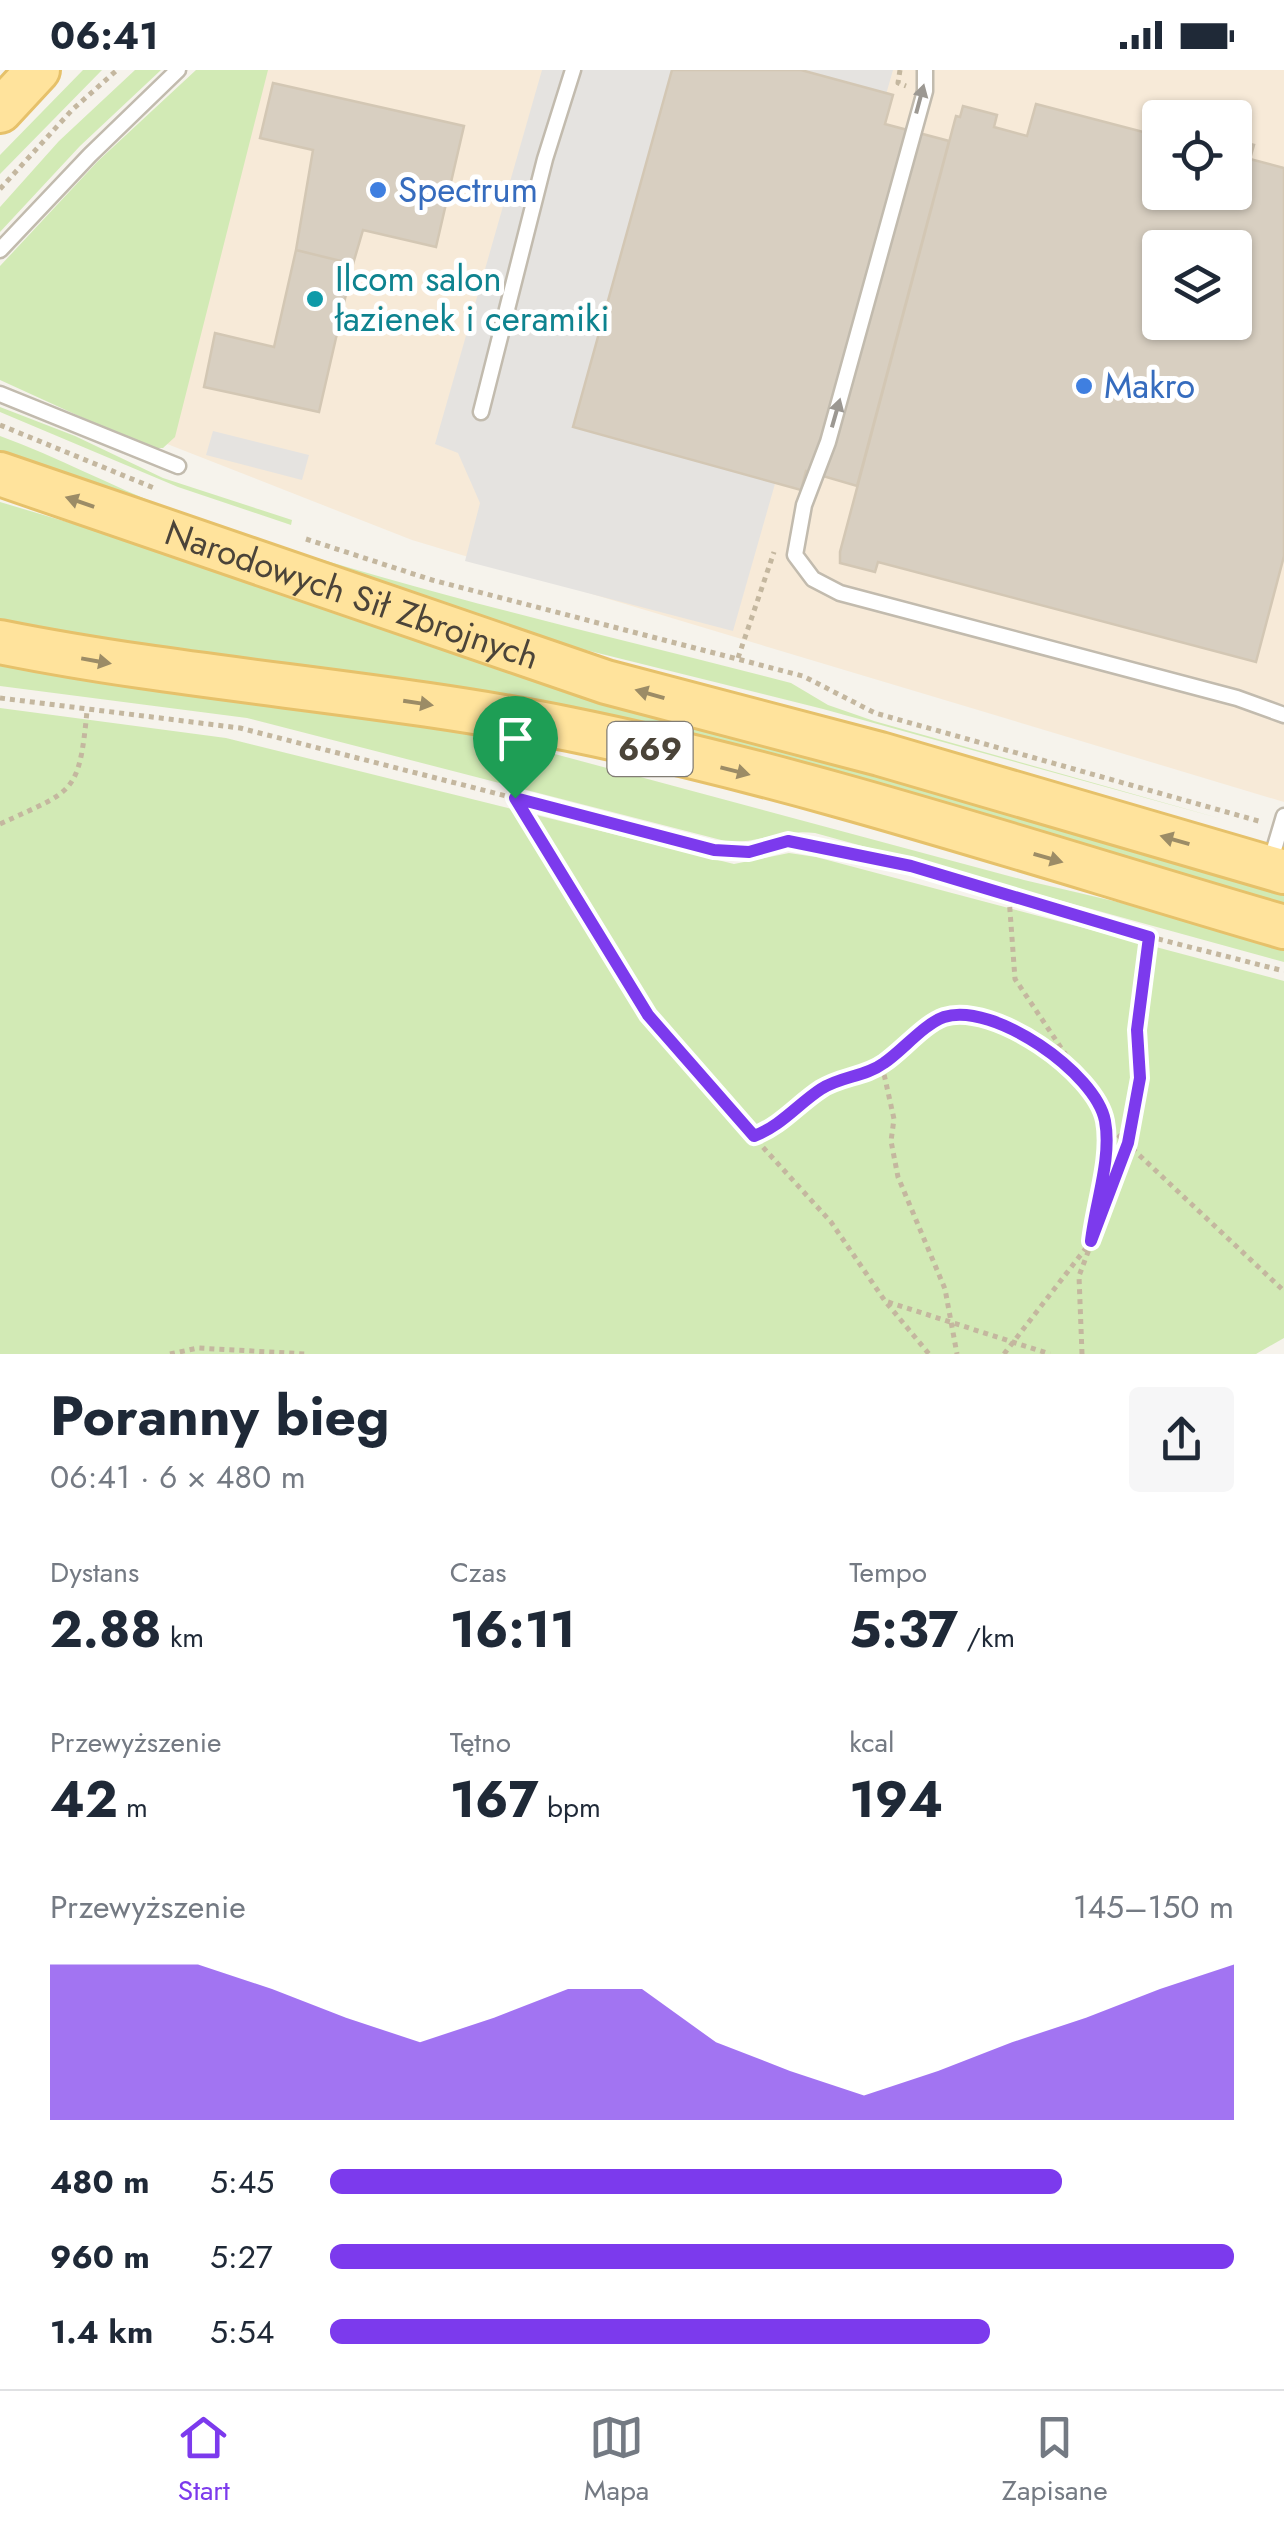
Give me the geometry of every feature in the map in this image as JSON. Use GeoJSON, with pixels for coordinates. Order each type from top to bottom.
{"type":"FeatureCollection","features":[{"type":"Feature","properties":{"kind":"main road"},"geometry":{"type":"LineString","coordinates":[[0,110],[38,70]]}},
{"type":"Feature","properties":{"kind":"main road","name":"Narodowych Sił Zbrojnych"},"geometry":{"type":"LineString","coordinates":[[0,474],[606,682],[880,754],[1279,846]]}},
{"type":"Feature","properties":{"kind":"main road","name":"Narodowych Sił Zbrojnych"},"geometry":{"type":"LineString","coordinates":[[0,642],[100,662],[382,697],[574,730],[826,794],[1284,927]]}},
{"type":"Feature","properties":{"kind":"lane"},"geometry":{"type":"LineString","coordinates":[[0,250],[90,154],[178,70]]}},
{"type":"Feature","properties":{"kind":"lane"},"geometry":{"type":"LineString","coordinates":[[481,412],[545,159],[573,70]]}},
{"type":"Feature","properties":{"kind":"lane"},"geometry":{"type":"LineString","coordinates":[[925,70],[925,91],[847,374],[804,505],[795,555],[813,578],[840,593],[1237,698],[1284,715]]}},
{"type":"Feature","properties":{"kind":"lane"},"geometry":{"type":"LineString","coordinates":[[0,394],[178,466]]}},
{"type":"Feature","properties":{"kind":"path"},"geometry":{"type":"LineString","coordinates":[[0,190],[72,110],[117,70]]}},
{"type":"Feature","properties":{"kind":"path"},"geometry":{"type":"LineString","coordinates":[[0,425],[158,490]]}},
{"type":"Feature","properties":{"kind":"path"},"geometry":{"type":"LineString","coordinates":[[304,539],[432,580],[804,676],[875,713],[1279,846]]}},
{"type":"Feature","properties":{"kind":"path"},"geometry":{"type":"LineString","coordinates":[[738,658],[776,544]]}},
{"type":"Feature","properties":{"kind":"path"},"geometry":{"type":"LineString","coordinates":[[0,698],[240,728],[714,850],[749,852],[788,841],[911,866],[1149,937],[1284,971]]}},
{"type":"Feature","properties":{"kind":"path"},"geometry":{"type":"LineString","coordinates":[[0,824],[61,798],[69,788],[82,762],[87,711]]}},
{"type":"Feature","properties":{"kind":"path"},"geometry":{"type":"LineString","coordinates":[[515,798],[648,1015],[831,1222],[886,1301],[930,1354]]}},
{"type":"Feature","properties":{"kind":"path"},"geometry":{"type":"LineString","coordinates":[[1004,1354],[1091,1241],[1106,1153],[1100,1106],[1015,979],[1009,896]]}},
{"type":"Feature","properties":{"kind":"path"},"geometry":{"type":"LineString","coordinates":[[1082,1354],[1078,1276],[1128,1143],[1140,1078],[1137,1030],[1149,937]]}},
{"type":"Feature","properties":{"kind":"path"},"geometry":{"type":"LineString","coordinates":[[754,1136],[770,1130],[824,1086],[869,1074],[944,1017],[987,1016],[1074,1070]]}},
{"type":"Feature","properties":{"kind":"path"},"geometry":{"type":"LineString","coordinates":[[882,1064],[894,1119],[892,1141],[898,1177],[945,1289],[957,1354]]}},
{"type":"Feature","properties":{"kind":"path"},"geometry":{"type":"LineString","coordinates":[[1105,1122],[1192,1209],[1228,1235],[1284,1291]]}},
{"type":"Feature","properties":{"kind":"path"},"geometry":{"type":"LineString","coordinates":[[886,1301],[1050,1354]]}},
{"type":"Feature","properties":{"kind":"path"},"geometry":{"type":"LineString","coordinates":[[170,1354],[198,1348],[306,1354]]}},
{"type":"Feature","properties":{"kind":"shaded area"},"geometry":{"type":"Polygon","coordinates":[[[202,70],[1284,70],[1284,802],[412,540],[93,415],[202,70]]]}},
{"type":"Feature","properties":{"kind":"shaded area"},"geometry":{"type":"Polygon","coordinates":[[[542,70],[893,70],[733,631],[465,561],[480,503],[458,453],[435,444],[542,70]]]}},
{"type":"Feature","properties":{"kind":"shaded area"},"geometry":{"type":"Polygon","coordinates":[[[213,431],[309,455],[302,480],[206,455],[213,431]]]}},
{"type":"Feature","properties":{"kind":"green space"},"geometry":{"type":"Polygon","coordinates":[[[83,70],[102,70],[0,174],[0,155],[83,70]]]}},
{"type":"Feature","properties":{"kind":"green space"},"geometry":{"type":"Polygon","coordinates":[[[135,70],[161,70],[80,146],[0,232],[0,207],[59,141],[135,70]]]}},
{"type":"Feature","properties":{"kind":"green space"},"geometry":{"type":"Polygon","coordinates":[[[196,70],[268,70],[175,437],[163,448],[149,448],[0,380],[0,266],[98,161],[196,70]]]}},
{"type":"Feature","properties":{"kind":"green space"},"geometry":{"type":"Polygon","coordinates":[[[0,407],[75,436],[163,478],[292,520],[291,525],[178,487],[0,412],[0,407]]]}},
{"type":"Feature","properties":{"kind":"green space"},"geometry":{"type":"Polygon","coordinates":[[[0,436],[168,508],[245,535],[478,603],[791,683],[828,705],[874,721],[1222,819],[823,709],[501,629],[0,454],[0,436]]]}},
{"type":"Feature","properties":{"kind":"green space"},"geometry":{"type":"Polygon","coordinates":[[[0,502],[1284,886],[1284,910],[736,751],[0,628],[0,502]]]}},
{"type":"Feature","properties":{"kind":"green space"},"geometry":{"type":"Polygon","coordinates":[[[0,658],[484,735],[1024,880],[1284,941],[1284,962],[815,833],[729,842],[247,718],[0,686],[0,658]]]}},
{"type":"Feature","properties":{"kind":"green space"},"geometry":{"type":"Polygon","coordinates":[[[0,708],[226,738],[734,864],[789,853],[816,857],[1284,981],[1284,1338],[1256,1354],[0,1354],[0,708]]]}},
{"type":"Feature","properties":{"kind":"building"},"geometry":{"type":"Polygon","coordinates":[[[672,70],[801,70],[893,95],[885,124],[949,141],[857,486],[806,471],[801,490],[573,427],[672,70]]]}},
{"type":"Feature","properties":{"kind":"building","name":"Spectrum"},"geometry":{"type":"Polygon","coordinates":[[[273,83],[464,126],[436,247],[363,230],[353,264],[296,250],[313,150],[260,138],[273,83]]]}},
{"type":"Feature","properties":{"kind":"building","name":"Makro"},"geometry":{"type":"Polygon","coordinates":[[[1036,104],[1142,132],[1142,210],[1252,210],[1252,160],[1284,168],[1284,556],[1256,662],[878,562],[875,572],[840,563],[956,116],[960,117],[963,106],[997,115],[994,127],[1027,136],[1036,104]]]}},
{"type":"Feature","properties":{"kind":"building","name":"Ilcom salon łazienek i ceramiki"},"geometry":{"type":"Polygon","coordinates":[[[296,250],[353,264],[319,412],[204,387],[215,333],[274,347],[296,250]]]}},
{"type":"Feature","properties":{"kind":"place","name":"Spectrum"},"geometry":{"type":"Point","coordinates":[378,190]}},
{"type":"Feature","properties":{"kind":"place","name":"Ilcom salon łazienek i ceramiki"},"geometry":{"type":"Point","coordinates":[315,299]}},
{"type":"Feature","properties":{"kind":"place","name":"Makro"},"geometry":{"type":"Point","coordinates":[1084,386]}},
{"type":"Feature","properties":{"kind":"route"},"geometry":{"type":"LineString","coordinates":[[515,798],[714,850],[749,852],[788,841],[911,866],[1052,912],[1149,937],[1137,1030],[1140,1078],[1128,1143],[1091,1241],[1106,1153],[1105,1122],[1100,1106],[1074,1070],[987,1016],[944,1017],[869,1074],[824,1086],[770,1130],[754,1136],[648,1015],[515,798]]}}]}
